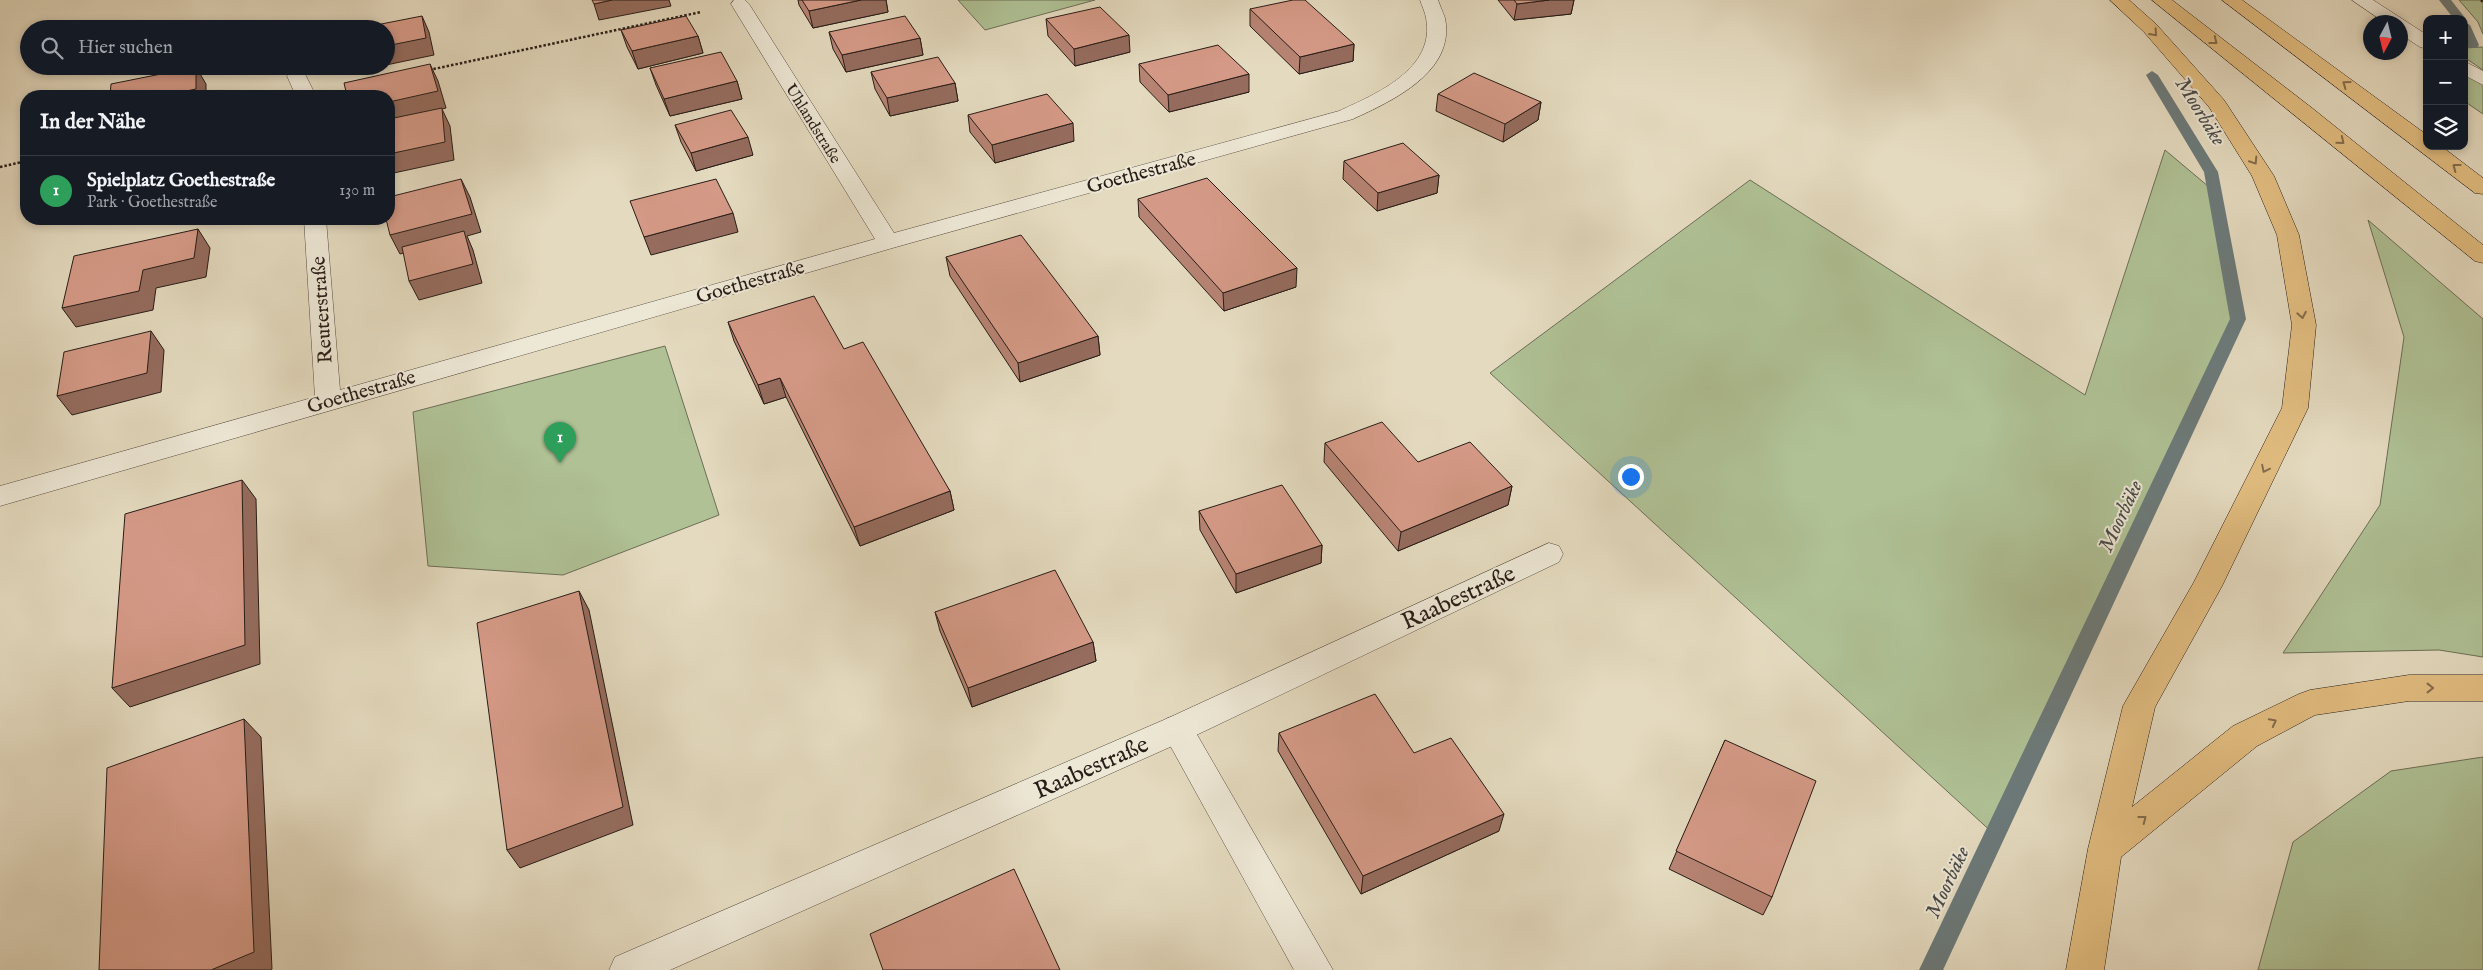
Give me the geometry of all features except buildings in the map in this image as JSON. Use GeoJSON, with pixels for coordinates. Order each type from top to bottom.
{"type":"FeatureCollection","features":[{"type":"Feature","properties":{"kind":"highway"},"geometry":{"type":"LineString","coordinates":[[2085,970],[2105,849],[2139,706],[2207,586],[2295,408],[2304,325],[2288,235],[2263,176],[2217,104],[2150,28],[2119,0]]}},
{"type":"Feature","properties":{"kind":"highway"},"geometry":{"type":"LineString","coordinates":[[2161,0],[2305,112],[2483,256]]}},
{"type":"Feature","properties":{"kind":"highway"},"geometry":{"type":"LineString","coordinates":[[2231,0],[2423,142]]}},
{"type":"Feature","properties":{"kind":"highway"},"geometry":{"type":"LineString","coordinates":[[2433,150],[2483,188]]}},
{"type":"Feature","properties":{"kind":"highway"},"geometry":{"type":"LineString","coordinates":[[2105,849],[2246,736],[2310,703],[2409,688],[2483,688]]}},
{"type":"Feature","properties":{"kind":"street","name":"Goethestraße"},"geometry":{"type":"LineString","coordinates":[[0,496],[888,242],[1346,115],[1385,98],[1416,73],[1434,49],[1436,22],[1429,0]]}},
{"type":"Feature","properties":{"kind":"street"},"geometry":{"type":"LineString","coordinates":[[2362,0],[2385,15]]}},
{"type":"Feature","properties":{"kind":"street","name":"Uhlandstraße"},"geometry":{"type":"LineString","coordinates":[[740,4],[888,242]]}},
{"type":"Feature","properties":{"kind":"street"},"geometry":{"type":"LineString","coordinates":[[2408,30],[2423,39]]}},
{"type":"Feature","properties":{"kind":"street"},"geometry":{"type":"LineString","coordinates":[[2468,70],[2483,80]]}},
{"type":"Feature","properties":{"kind":"street"},"geometry":{"type":"LineString","coordinates":[[297,76],[303,90]]}},
{"type":"Feature","properties":{"kind":"street","name":"Reuterstraße"},"geometry":{"type":"LineString","coordinates":[[315,225],[328,401]]}},
{"type":"Feature","properties":{"kind":"street","name":"Raabestraße"},"geometry":{"type":"LineString","coordinates":[[644,967],[1177,729],[1549,554]]}},
{"type":"Feature","properties":{"kind":"street"},"geometry":{"type":"LineString","coordinates":[[1177,729],[1314,970]]}},
{"type":"Feature","properties":{"kind":"path"},"geometry":{"type":"LineString","coordinates":[[422,72],[740,4]]}},
{"type":"Feature","properties":{"kind":"path"},"geometry":{"type":"LineString","coordinates":[[0,167],[20,162]]}},
{"type":"Feature","properties":{"kind":"green space"},"geometry":{"type":"Polygon","coordinates":[[[958,0],[1095,0],[985,30],[958,0]]]}},
{"type":"Feature","properties":{"kind":"green space"},"geometry":{"type":"Polygon","coordinates":[[[2459,0],[2483,0],[2483,34],[2478,22],[2459,0]]]}},
{"type":"Feature","properties":{"kind":"green space"},"geometry":{"type":"Polygon","coordinates":[[[2483,47],[2483,70],[2468,60],[2468,48],[2483,47]]]}},
{"type":"Feature","properties":{"kind":"green space"},"geometry":{"type":"Polygon","coordinates":[[[2468,69],[2483,71],[2483,114],[2468,104],[2468,69]]]}},
{"type":"Feature","properties":{"kind":"green space"},"geometry":{"type":"Polygon","coordinates":[[[2165,150],[2215,192],[2238,319],[1995,835],[1490,373],[1750,180],[2085,395],[2165,150]]]}},
{"type":"Feature","properties":{"kind":"green space"},"geometry":{"type":"Polygon","coordinates":[[[2368,220],[2483,319],[2483,657],[2439,650],[2283,653],[2380,505],[2404,337],[2368,220]]]}},
{"type":"Feature","properties":{"kind":"green space"},"geometry":{"type":"Polygon","coordinates":[[[665,346],[719,515],[563,575],[428,566],[413,412],[665,346]]]}},
{"type":"Feature","properties":{"kind":"green space"},"geometry":{"type":"Polygon","coordinates":[[[2483,757],[2483,970],[2258,970],[2293,842],[2391,771],[2483,757]]]}},
{"type":"Feature","properties":{"kind":"waterway"},"geometry":{"type":"LineString","coordinates":[[2445,0],[2457,15]]}},
{"type":"Feature","properties":{"kind":"waterway"},"geometry":{"type":"LineString","coordinates":[[2468,34],[2473,45]]}},
{"type":"Feature","properties":{"kind":"waterway","name":"Moorbäke"},"geometry":{"type":"LineString","coordinates":[[1931,970],[2238,319],[2211,172],[2152,75]]}},
{"type":"Feature","properties":{"kind":"place","name":"Spielplatz Goethestraße"},"geometry":{"type":"Point","coordinates":[560,463]}}]}
